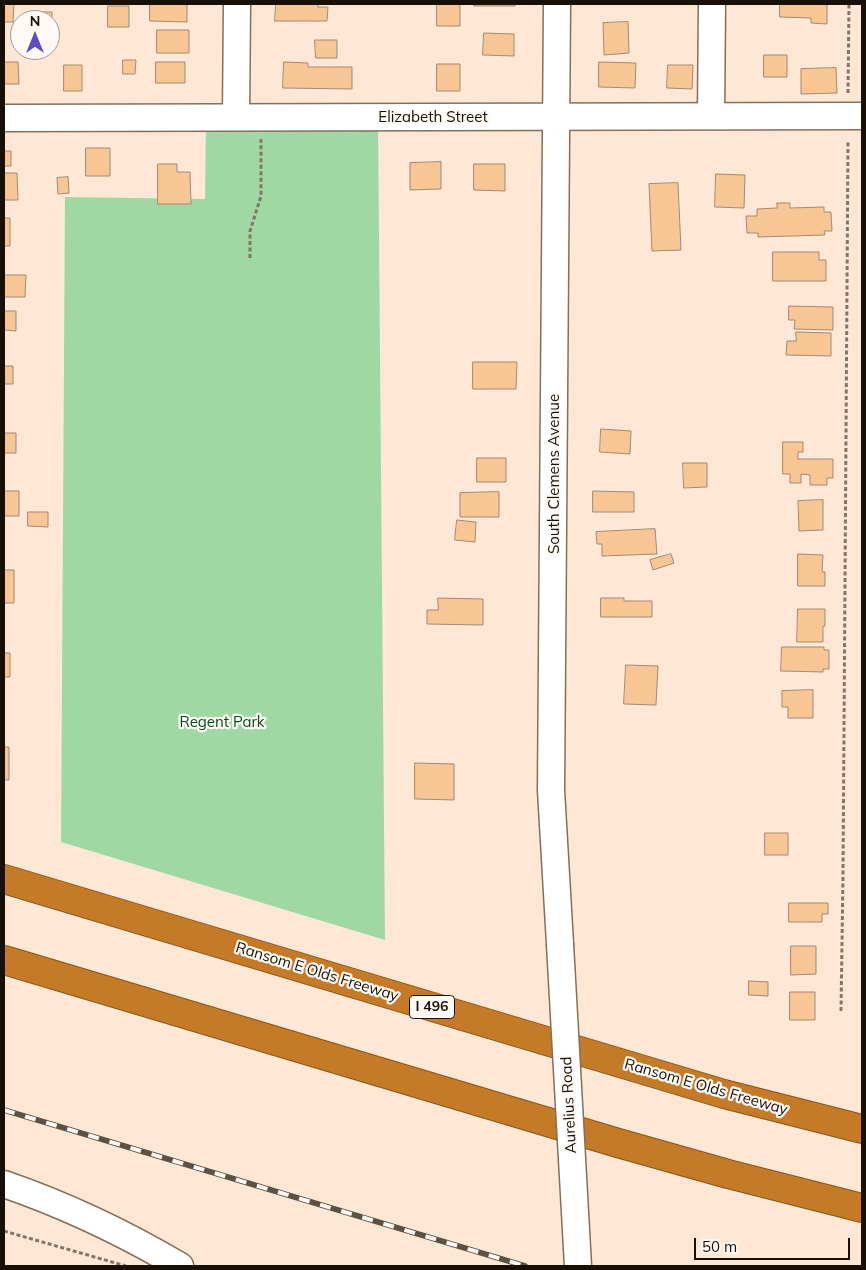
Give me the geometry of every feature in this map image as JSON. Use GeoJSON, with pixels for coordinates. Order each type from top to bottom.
{"type":"FeatureCollection","features":[{"type":"Feature","properties":{"kind":"highway","name":"Ransom E Olds Freeway"},"geometry":{"type":"LineString","coordinates":[[4,878],[724,1094],[862,1129]]}},
{"type":"Feature","properties":{"kind":"highway"},"geometry":{"type":"LineString","coordinates":[[4,960],[618,1143],[862,1208]]}},
{"type":"Feature","properties":{"kind":"street"},"geometry":{"type":"LineString","coordinates":[[236,116],[237,4]]}},
{"type":"Feature","properties":{"kind":"street","name":"South Clemens Avenue"},"geometry":{"type":"LineString","coordinates":[[557,4],[551,790],[560,944]]}},
{"type":"Feature","properties":{"kind":"street"},"geometry":{"type":"LineString","coordinates":[[712,4],[712,116]]}},
{"type":"Feature","properties":{"kind":"street","name":"Elizabeth Street"},"geometry":{"type":"LineString","coordinates":[[4,118],[855,116]]}},
{"type":"Feature","properties":{"kind":"street","name":"Aurelius Road"},"geometry":{"type":"LineString","coordinates":[[560,944],[578,1266]]}},
{"type":"Feature","properties":{"kind":"street"},"geometry":{"type":"LineString","coordinates":[[4,1184],[96,1222],[180,1266]]}},
{"type":"Feature","properties":{"kind":"path"},"geometry":{"type":"LineString","coordinates":[[841,1012],[855,116],[849,4]]}},
{"type":"Feature","properties":{"kind":"path"},"geometry":{"type":"LineString","coordinates":[[4,1231],[126,1266]]}},
{"type":"Feature","properties":{"kind":"green space","name":"Regent Park"},"geometry":{"type":"Polygon","coordinates":[[[206,116],[378,117],[385,940],[61,842],[65,197],[205,199],[206,116]]]}},
{"type":"Feature","properties":{"kind":"building"},"geometry":{"type":"Polygon","coordinates":[[[4,4],[14,4],[14,10],[10,10],[10,22],[4,22],[4,4]]]}},
{"type":"Feature","properties":{"kind":"building"},"geometry":{"type":"Polygon","coordinates":[[[150,4],[187,4],[187,22],[150,21],[150,4]]]}},
{"type":"Feature","properties":{"kind":"building"},"geometry":{"type":"Polygon","coordinates":[[[276,4],[318,4],[318,7],[328,7],[327,21],[275,21],[276,4]]]}},
{"type":"Feature","properties":{"kind":"building"},"geometry":{"type":"Polygon","coordinates":[[[437,4],[460,4],[460,26],[437,26],[437,4]]]}},
{"type":"Feature","properties":{"kind":"building"},"geometry":{"type":"Polygon","coordinates":[[[474,4],[515,4],[515,6],[474,6],[474,4]]]}},
{"type":"Feature","properties":{"kind":"building"},"geometry":{"type":"Polygon","coordinates":[[[780,4],[827,4],[827,24],[811,23],[811,18],[780,17],[780,4]]]}},
{"type":"Feature","properties":{"kind":"building"},"geometry":{"type":"Polygon","coordinates":[[[108,6],[129,6],[129,27],[108,27],[108,6]]]}},
{"type":"Feature","properties":{"kind":"building"},"geometry":{"type":"Polygon","coordinates":[[[628,22],[629,53],[604,55],[603,23],[628,22]]]}},
{"type":"Feature","properties":{"kind":"building"},"geometry":{"type":"Polygon","coordinates":[[[157,30],[189,30],[189,53],[157,53],[157,30]]]}},
{"type":"Feature","properties":{"kind":"building"},"geometry":{"type":"Polygon","coordinates":[[[484,33],[514,34],[514,56],[483,55],[484,33]]]}},
{"type":"Feature","properties":{"kind":"building"},"geometry":{"type":"Polygon","coordinates":[[[315,40],[337,40],[337,58],[316,58],[315,40]]]}},
{"type":"Feature","properties":{"kind":"building"},"geometry":{"type":"Polygon","coordinates":[[[764,55],[787,55],[787,77],[764,77],[764,55]]]}},
{"type":"Feature","properties":{"kind":"building"},"geometry":{"type":"Polygon","coordinates":[[[123,60],[136,60],[135,74],[123,74],[123,60]]]}},
{"type":"Feature","properties":{"kind":"building"},"geometry":{"type":"Polygon","coordinates":[[[4,62],[18,62],[19,84],[4,84],[4,62]]]}},
{"type":"Feature","properties":{"kind":"building"},"geometry":{"type":"Polygon","coordinates":[[[156,62],[185,62],[185,83],[156,83],[156,62]]]}},
{"type":"Feature","properties":{"kind":"building"},"geometry":{"type":"Polygon","coordinates":[[[284,62],[308,63],[308,67],[352,67],[352,89],[283,88],[284,62]]]}},
{"type":"Feature","properties":{"kind":"building"},"geometry":{"type":"Polygon","coordinates":[[[599,62],[636,63],[635,88],[599,87],[599,62]]]}},
{"type":"Feature","properties":{"kind":"building"},"geometry":{"type":"Polygon","coordinates":[[[437,64],[460,64],[460,91],[437,91],[437,64]]]}},
{"type":"Feature","properties":{"kind":"building"},"geometry":{"type":"Polygon","coordinates":[[[64,65],[82,65],[82,91],[64,91],[64,65]]]}},
{"type":"Feature","properties":{"kind":"building"},"geometry":{"type":"Polygon","coordinates":[[[668,65],[693,65],[692,89],[667,88],[668,65]]]}},
{"type":"Feature","properties":{"kind":"building"},"geometry":{"type":"Polygon","coordinates":[[[836,68],[837,93],[801,94],[801,69],[836,68]]]}},
{"type":"Feature","properties":{"kind":"building"},"geometry":{"type":"Polygon","coordinates":[[[86,148],[110,148],[110,176],[86,176],[86,148]]]}},
{"type":"Feature","properties":{"kind":"building"},"geometry":{"type":"Polygon","coordinates":[[[4,151],[11,151],[11,166],[4,166],[4,151]]]}},
{"type":"Feature","properties":{"kind":"building"},"geometry":{"type":"Polygon","coordinates":[[[441,162],[441,189],[410,190],[410,163],[441,162]]]}},
{"type":"Feature","properties":{"kind":"building"},"geometry":{"type":"Polygon","coordinates":[[[158,164],[177,164],[177,172],[190,172],[191,204],[158,204],[158,164]]]}},
{"type":"Feature","properties":{"kind":"building"},"geometry":{"type":"Polygon","coordinates":[[[474,164],[505,164],[505,191],[474,190],[474,164]]]}},
{"type":"Feature","properties":{"kind":"building"},"geometry":{"type":"Polygon","coordinates":[[[4,173],[17,173],[18,200],[4,200],[4,173]]]}},
{"type":"Feature","properties":{"kind":"building"},"geometry":{"type":"Polygon","coordinates":[[[716,174],[745,175],[744,208],[715,207],[716,174]]]}},
{"type":"Feature","properties":{"kind":"building"},"geometry":{"type":"Polygon","coordinates":[[[68,177],[69,193],[58,194],[57,178],[68,177]]]}},
{"type":"Feature","properties":{"kind":"building"},"geometry":{"type":"Polygon","coordinates":[[[678,183],[681,250],[652,251],[649,184],[678,183]]]}},
{"type":"Feature","properties":{"kind":"building"},"geometry":{"type":"Polygon","coordinates":[[[777,203],[790,203],[790,208],[824,207],[824,212],[831,212],[832,231],[824,231],[825,235],[758,237],[758,233],[747,233],[746,216],[757,216],[757,209],[777,208],[777,203]]]}},
{"type":"Feature","properties":{"kind":"building"},"geometry":{"type":"Polygon","coordinates":[[[4,218],[10,218],[10,246],[4,246],[4,218]]]}},
{"type":"Feature","properties":{"kind":"building"},"geometry":{"type":"Polygon","coordinates":[[[773,252],[819,252],[819,260],[826,260],[826,281],[773,281],[773,252]]]}},
{"type":"Feature","properties":{"kind":"building"},"geometry":{"type":"Polygon","coordinates":[[[4,275],[26,275],[25,297],[4,297],[4,275]]]}},
{"type":"Feature","properties":{"kind":"building"},"geometry":{"type":"Polygon","coordinates":[[[789,306],[833,307],[833,330],[794,329],[795,320],[789,320],[789,306]]]}},
{"type":"Feature","properties":{"kind":"building"},"geometry":{"type":"Polygon","coordinates":[[[4,311],[16,311],[16,331],[4,330],[4,311]]]}},
{"type":"Feature","properties":{"kind":"building"},"geometry":{"type":"Polygon","coordinates":[[[796,332],[831,333],[831,356],[786,355],[787,341],[796,341],[796,332]]]}},
{"type":"Feature","properties":{"kind":"building"},"geometry":{"type":"Polygon","coordinates":[[[473,362],[517,362],[516,389],[473,389],[473,362]]]}},
{"type":"Feature","properties":{"kind":"building"},"geometry":{"type":"Polygon","coordinates":[[[4,366],[13,366],[13,384],[4,384],[4,366]]]}},
{"type":"Feature","properties":{"kind":"building"},"geometry":{"type":"Polygon","coordinates":[[[601,429],[631,431],[630,454],[600,452],[601,429]]]}},
{"type":"Feature","properties":{"kind":"building"},"geometry":{"type":"Polygon","coordinates":[[[4,433],[16,433],[16,453],[4,453],[4,433]]]}},
{"type":"Feature","properties":{"kind":"building"},"geometry":{"type":"Polygon","coordinates":[[[783,442],[803,442],[803,452],[798,452],[798,459],[833,459],[833,478],[827,478],[827,485],[810,485],[810,475],[801,474],[801,483],[790,483],[790,474],[783,474],[783,442]]]}},
{"type":"Feature","properties":{"kind":"building"},"geometry":{"type":"Polygon","coordinates":[[[477,458],[506,458],[506,482],[477,482],[477,458]]]}},
{"type":"Feature","properties":{"kind":"building"},"geometry":{"type":"Polygon","coordinates":[[[683,463],[707,463],[707,487],[684,488],[683,463]]]}},
{"type":"Feature","properties":{"kind":"building"},"geometry":{"type":"Polygon","coordinates":[[[4,491],[19,491],[19,516],[4,516],[4,491]]]}},
{"type":"Feature","properties":{"kind":"building"},"geometry":{"type":"Polygon","coordinates":[[[593,491],[634,492],[634,512],[593,512],[593,491]]]}},
{"type":"Feature","properties":{"kind":"building"},"geometry":{"type":"Polygon","coordinates":[[[499,492],[499,517],[460,517],[460,493],[499,492]]]}},
{"type":"Feature","properties":{"kind":"building"},"geometry":{"type":"Polygon","coordinates":[[[823,500],[823,530],[799,531],[798,501],[823,500]]]}},
{"type":"Feature","properties":{"kind":"building"},"geometry":{"type":"Polygon","coordinates":[[[28,512],[48,512],[48,527],[28,526],[28,512]]]}},
{"type":"Feature","properties":{"kind":"building"},"geometry":{"type":"Polygon","coordinates":[[[457,520],[476,522],[475,542],[455,540],[457,520]]]}},
{"type":"Feature","properties":{"kind":"building"},"geometry":{"type":"Polygon","coordinates":[[[655,529],[657,554],[602,556],[602,544],[597,544],[596,532],[655,529]]]}},
{"type":"Feature","properties":{"kind":"building"},"geometry":{"type":"Polygon","coordinates":[[[671,554],[674,563],[653,570],[650,560],[671,554]]]}},
{"type":"Feature","properties":{"kind":"building"},"geometry":{"type":"Polygon","coordinates":[[[798,554],[823,555],[822,572],[825,572],[825,586],[798,586],[798,554]]]}},
{"type":"Feature","properties":{"kind":"building"},"geometry":{"type":"Polygon","coordinates":[[[4,570],[14,570],[14,603],[4,603],[4,570]]]}},
{"type":"Feature","properties":{"kind":"building"},"geometry":{"type":"Polygon","coordinates":[[[438,598],[483,599],[483,625],[427,624],[427,610],[438,610],[438,598]]]}},
{"type":"Feature","properties":{"kind":"building"},"geometry":{"type":"Polygon","coordinates":[[[601,598],[624,598],[624,601],[652,601],[652,617],[601,617],[601,598]]]}},
{"type":"Feature","properties":{"kind":"building"},"geometry":{"type":"Polygon","coordinates":[[[798,609],[825,609],[823,642],[797,642],[798,609]]]}},
{"type":"Feature","properties":{"kind":"building"},"geometry":{"type":"Polygon","coordinates":[[[782,647],[824,647],[824,650],[829,650],[829,669],[823,669],[823,672],[781,671],[782,647]]]}},
{"type":"Feature","properties":{"kind":"building"},"geometry":{"type":"Polygon","coordinates":[[[4,653],[10,653],[10,677],[4,677],[4,653]]]}},
{"type":"Feature","properties":{"kind":"building"},"geometry":{"type":"Polygon","coordinates":[[[626,665],[658,666],[656,705],[624,704],[626,665]]]}},
{"type":"Feature","properties":{"kind":"building"},"geometry":{"type":"Polygon","coordinates":[[[813,690],[813,718],[788,718],[788,707],[782,707],[782,691],[813,690]]]}},
{"type":"Feature","properties":{"kind":"building"},"geometry":{"type":"Polygon","coordinates":[[[4,747],[9,747],[9,780],[4,780],[4,747]]]}},
{"type":"Feature","properties":{"kind":"building"},"geometry":{"type":"Polygon","coordinates":[[[415,763],[454,764],[454,800],[415,799],[415,763]]]}},
{"type":"Feature","properties":{"kind":"building"},"geometry":{"type":"Polygon","coordinates":[[[765,833],[788,833],[788,855],[765,855],[765,833]]]}},
{"type":"Feature","properties":{"kind":"building"},"geometry":{"type":"Polygon","coordinates":[[[789,903],[828,903],[828,914],[822,914],[822,922],[789,922],[789,903]]]}},
{"type":"Feature","properties":{"kind":"building"},"geometry":{"type":"Polygon","coordinates":[[[791,946],[816,946],[816,974],[791,975],[791,946]]]}},
{"type":"Feature","properties":{"kind":"building"},"geometry":{"type":"Polygon","coordinates":[[[749,981],[768,982],[768,996],[749,995],[749,981]]]}},
{"type":"Feature","properties":{"kind":"building"},"geometry":{"type":"Polygon","coordinates":[[[790,992],[815,992],[815,1020],[790,1020],[790,992]]]}},
{"type":"Feature","properties":{"kind":"railway"},"geometry":{"type":"LineString","coordinates":[[4,1110],[525,1266]]}}]}
